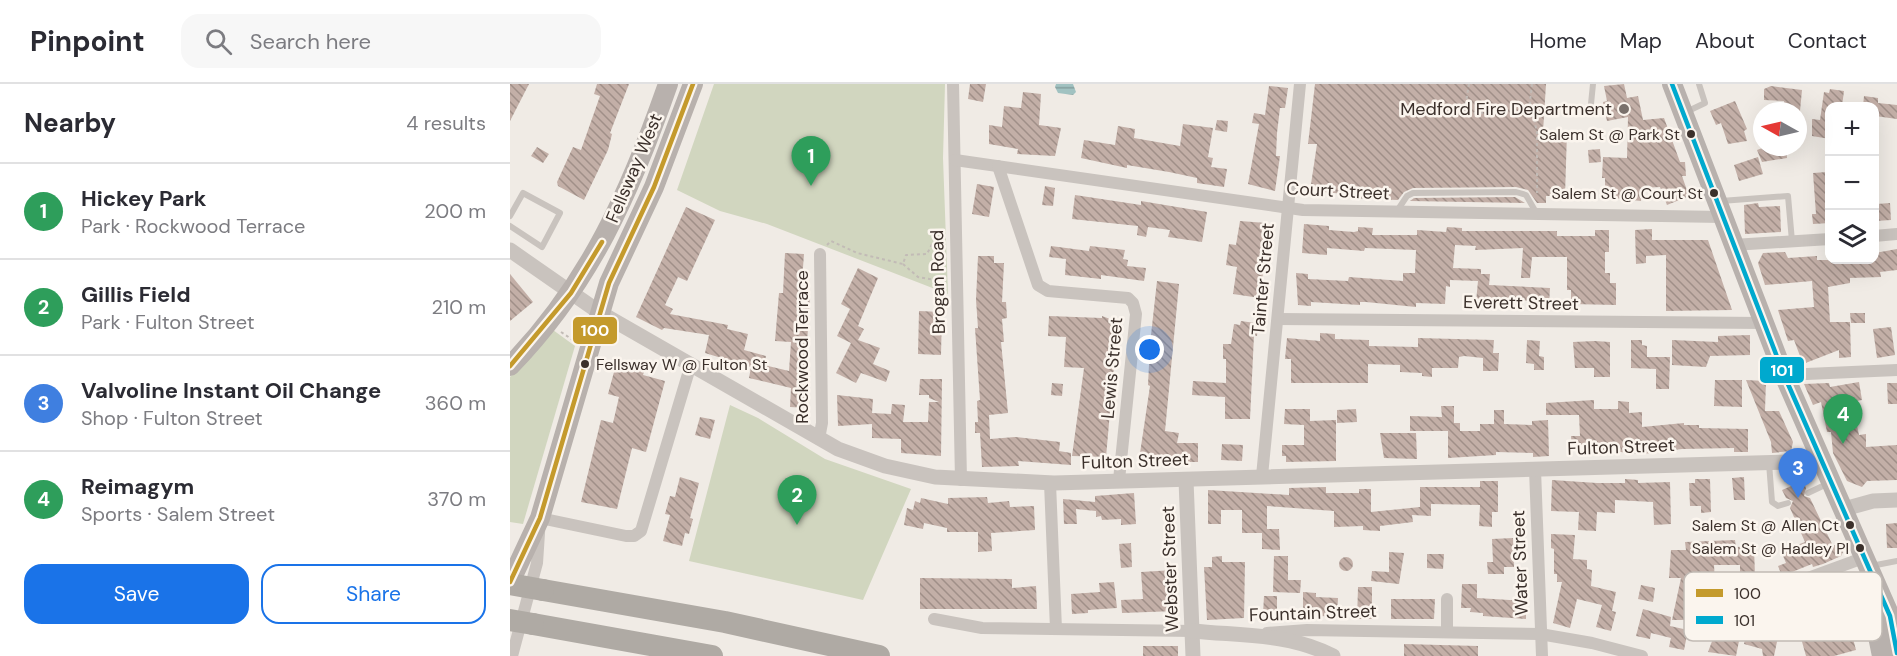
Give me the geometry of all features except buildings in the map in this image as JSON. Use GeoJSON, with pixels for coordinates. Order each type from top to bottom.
{"type":"FeatureCollection","features":[{"type":"Feature","properties":{"kind":"highway"},"geometry":{"type":"LineString","coordinates":[[510,583],[714,620],[879,656]]}},
{"type":"Feature","properties":{"kind":"highway"},"geometry":{"type":"LineString","coordinates":[[510,620],[712,656]]}},
{"type":"Feature","properties":{"kind":"main road","name":"Fellsway West"},"geometry":{"type":"LineString","coordinates":[[510,366],[571,293],[605,237],[643,151],[668,84]]}},
{"type":"Feature","properties":{"kind":"main road","name":"Fellsway West"},"geometry":{"type":"LineString","coordinates":[[510,583],[540,518],[609,283],[654,187],[693,84]]}},
{"type":"Feature","properties":{"kind":"main road"},"geometry":{"type":"LineString","coordinates":[[1672,84],[1784,375],[1870,572]]}},
{"type":"Feature","properties":{"kind":"main road"},"geometry":{"type":"LineString","coordinates":[[1865,562],[1867,572]]}},
{"type":"Feature","properties":{"kind":"main road"},"geometry":{"type":"LineString","coordinates":[[1882,597],[1894,622],[1897,653]]}},
{"type":"Feature","properties":{"kind":"main road"},"geometry":{"type":"LineString","coordinates":[[1879,641],[1882,656]]}},
{"type":"Feature","properties":{"kind":"street","name":"Brogan Road"},"geometry":{"type":"LineString","coordinates":[[953,84],[961,480]]}},
{"type":"Feature","properties":{"kind":"street","name":"Tainter Street"},"geometry":{"type":"LineString","coordinates":[[1262,476],[1300,84]]}},
{"type":"Feature","properties":{"kind":"street","name":"Court Street"},"geometry":{"type":"LineString","coordinates":[[955,160],[1303,210],[1538,214],[1719,209]]}},
{"type":"Feature","properties":{"kind":"street","name":"Lewis Street"},"geometry":{"type":"LineString","coordinates":[[998,166],[1038,285],[1048,291],[1128,298],[1134,307],[1136,314],[1119,480]]}},
{"type":"Feature","properties":{"kind":"street"},"geometry":{"type":"LineString","coordinates":[[1879,236],[1897,234]]}},
{"type":"Feature","properties":{"kind":"street"},"geometry":{"type":"LineString","coordinates":[[1733,245],[1825,239]]}},
{"type":"Feature","properties":{"kind":"street","name":"Fulton Street"},"geometry":{"type":"LineString","coordinates":[[510,249],[599,312],[819,440],[864,460],[908,473],[961,480],[1050,483],[1822,461]]}},
{"type":"Feature","properties":{"kind":"street","name":"Rockwood Terrace"},"geometry":{"type":"LineString","coordinates":[[819,440],[822,423],[820,254]]}},
{"type":"Feature","properties":{"kind":"street","name":"Everett Street"},"geometry":{"type":"LineString","coordinates":[[1278,319],[1763,323]]}},
{"type":"Feature","properties":{"kind":"street"},"geometry":{"type":"LineString","coordinates":[[512,656],[537,563],[540,518],[626,536],[634,536],[641,531],[691,364]]}},
{"type":"Feature","properties":{"kind":"street"},"geometry":{"type":"LineString","coordinates":[[1784,375],[1897,370]]}},
{"type":"Feature","properties":{"kind":"street","name":"Water Street"},"geometry":{"type":"LineString","coordinates":[[1534,469],[1542,656]]}},
{"type":"Feature","properties":{"kind":"street","name":"Webster Street"},"geometry":{"type":"LineString","coordinates":[[1186,480],[1193,656]]}},
{"type":"Feature","properties":{"kind":"street"},"geometry":{"type":"LineString","coordinates":[[1050,483],[1056,629]]}},
{"type":"Feature","properties":{"kind":"street"},"geometry":{"type":"LineString","coordinates":[[1844,509],[1873,501],[1897,500]]}},
{"type":"Feature","properties":{"kind":"street"},"geometry":{"type":"LineString","coordinates":[[1828,572],[1865,562]]}},
{"type":"Feature","properties":{"kind":"street"},"geometry":{"type":"LineString","coordinates":[[1447,599],[1447,632]]}},
{"type":"Feature","properties":{"kind":"street","name":"Fountain Street"},"geometry":{"type":"LineString","coordinates":[[934,619],[982,628],[1239,635],[1307,630],[1540,634],[1592,643],[1642,656]]}},
{"type":"Feature","properties":{"kind":"street"},"geometry":{"type":"LineString","coordinates":[[1239,635],[1289,639],[1333,656]]}},
{"type":"Feature","properties":{"kind":"lane"},"geometry":{"type":"LineString","coordinates":[[1591,104],[1593,84]]}},
{"type":"Feature","properties":{"kind":"lane"},"geometry":{"type":"LineString","coordinates":[[1683,113],[1705,103],[1699,84]]}},
{"type":"Feature","properties":{"kind":"lane"},"geometry":{"type":"LineString","coordinates":[[1396,212],[1407,196],[1413,193],[1516,192],[1526,195],[1538,214]]}},
{"type":"Feature","properties":{"kind":"lane"},"geometry":{"type":"LineString","coordinates":[[510,216],[523,193],[560,213],[542,247],[510,226]]}},
{"type":"Feature","properties":{"kind":"lane"},"geometry":{"type":"LineString","coordinates":[[1719,209],[1734,198],[1788,196],[1792,242]]}},
{"type":"Feature","properties":{"kind":"lane"},"geometry":{"type":"LineString","coordinates":[[510,249],[521,234]]}},
{"type":"Feature","properties":{"kind":"lane"},"geometry":{"type":"LineString","coordinates":[[1769,463],[1772,502],[1778,506],[1788,503]]}},
{"type":"Feature","properties":{"kind":"lane"},"geometry":{"type":"LineString","coordinates":[[1808,493],[1832,482]]}},
{"type":"Feature","properties":{"kind":"lane"},"geometry":{"type":"LineString","coordinates":[[1865,562],[1897,561]]}},
{"type":"Feature","properties":{"kind":"path"},"geometry":{"type":"LineString","coordinates":[[1469,84],[1465,108],[1468,113],[1533,113]]}},
{"type":"Feature","properties":{"kind":"path"},"geometry":{"type":"LineString","coordinates":[[1532,84],[1530,102],[1537,132],[1536,196]]}},
{"type":"Feature","properties":{"kind":"path"},"geometry":{"type":"LineString","coordinates":[[903,264],[906,255],[927,254],[933,242],[946,232]]}},
{"type":"Feature","properties":{"kind":"path"},"geometry":{"type":"LineString","coordinates":[[820,254],[831,241],[857,254],[903,264],[918,277],[947,282]]}},
{"type":"Feature","properties":{"kind":"path"},"geometry":{"type":"LineString","coordinates":[[556,329],[576,342]]}},
{"type":"Feature","properties":{"kind":"green space"},"geometry":{"type":"Polygon","coordinates":[[[714,84],[945,84],[943,158],[948,294],[767,224],[720,211],[677,190],[714,84]]]}},
{"type":"Feature","properties":{"kind":"green space"},"geometry":{"type":"Polygon","coordinates":[[[553,330],[575,346],[523,524],[510,522],[510,377],[553,330]]]}},
{"type":"Feature","properties":{"kind":"green space"},"geometry":{"type":"Polygon","coordinates":[[[730,405],[758,418],[825,459],[911,489],[863,600],[689,561],[730,405]]]}},
{"type":"Feature","properties":{"kind":"water"},"geometry":{"type":"Polygon","coordinates":[[[1056,84],[1073,84],[1076,92],[1073,95],[1058,93],[1056,84]]]}},
{"type":"Feature","properties":{"kind":"transit line","name":"100"},"geometry":{"type":"LineString","coordinates":[[510,582],[540,518],[609,283],[654,187],[693,84]]}},
{"type":"Feature","properties":{"kind":"transit line","name":"101"},"geometry":{"type":"LineString","coordinates":[[1672,84],[1784,375],[1871,572]]}},
{"type":"Feature","properties":{"kind":"transit line","name":"100"},"geometry":{"type":"LineString","coordinates":[[510,366],[571,293],[602,242]]}},
{"type":"Feature","properties":{"kind":"transit line","name":"101"},"geometry":{"type":"LineString","coordinates":[[1882,598],[1890,616],[1897,653]]}},
{"type":"Feature","properties":{"kind":"place","name":"Medford Fire Department"},"geometry":{"type":"Point","coordinates":[1624,109]}},
{"type":"Feature","properties":{"kind":"place","name":"Salem St @ Park St"},"geometry":{"type":"Point","coordinates":[1691,134]}},
{"type":"Feature","properties":{"kind":"place","name":"Hickey Park"},"geometry":{"type":"Point","coordinates":[811,186]}},
{"type":"Feature","properties":{"kind":"place","name":"Salem St @ Court St"},"geometry":{"type":"Point","coordinates":[1714,193]}},
{"type":"Feature","properties":{"kind":"place","name":"Fellsway W @ Fulton St"},"geometry":{"type":"Point","coordinates":[585,364]}},
{"type":"Feature","properties":{"kind":"place","name":"Reimagym"},"geometry":{"type":"Point","coordinates":[1843,444]}},
{"type":"Feature","properties":{"kind":"place","name":"Valvoline Instant Oil Change"},"geometry":{"type":"Point","coordinates":[1798,498]}},
{"type":"Feature","properties":{"kind":"place","name":"Gillis Field"},"geometry":{"type":"Point","coordinates":[797,525]}},
{"type":"Feature","properties":{"kind":"place","name":"Salem St @ Allen Ct"},"geometry":{"type":"Point","coordinates":[1850,525]}},
{"type":"Feature","properties":{"kind":"place","name":"Salem St @ Hadley Pl"},"geometry":{"type":"Point","coordinates":[1860,548]}}]}
